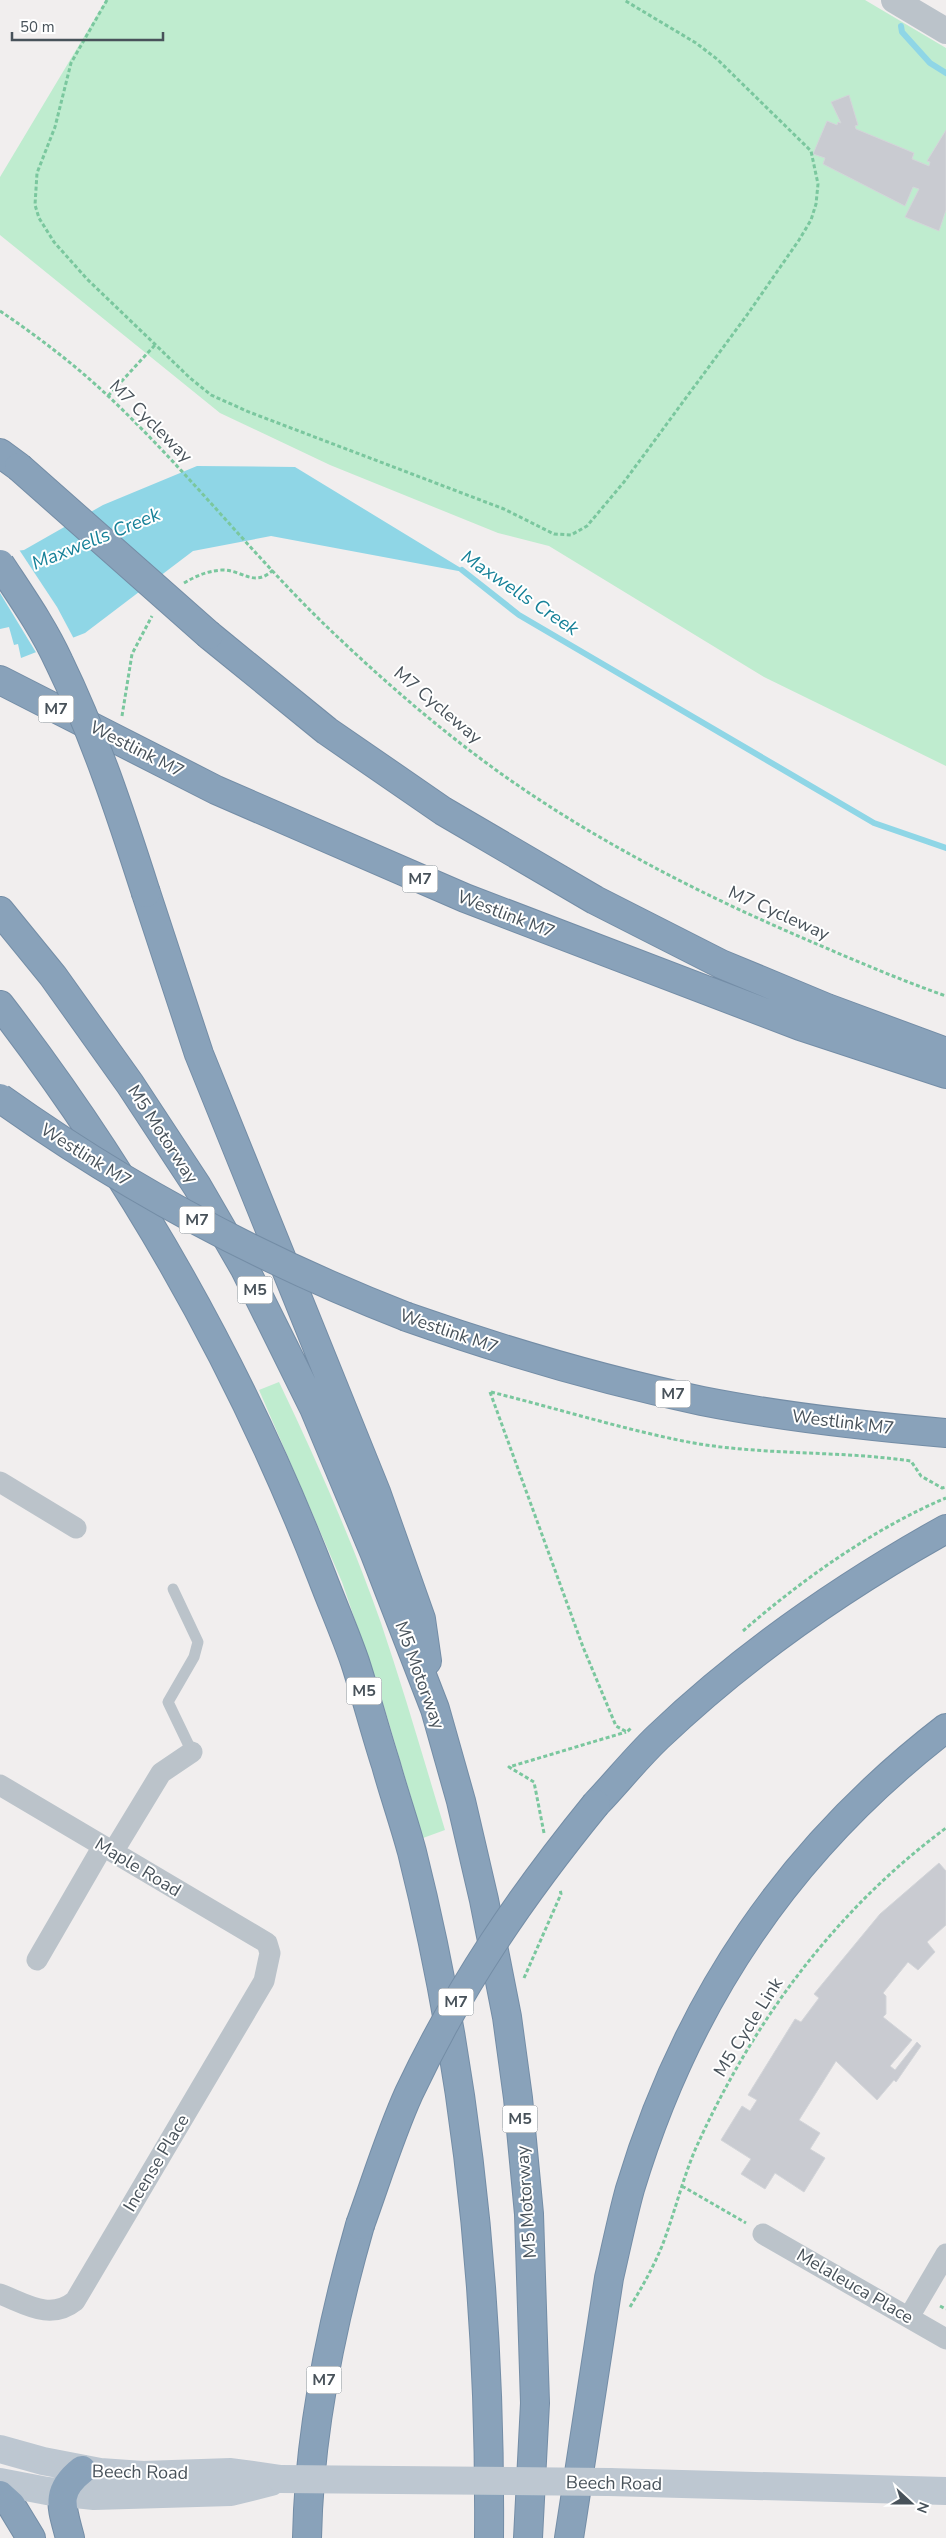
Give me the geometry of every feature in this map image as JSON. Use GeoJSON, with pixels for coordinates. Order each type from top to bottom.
{"type":"FeatureCollection","features":[{"type":"Feature","properties":{"kind":"highway"},"geometry":{"type":"LineString","coordinates":[[10,460],[209,636],[342,741],[443,811],[578,891],[721,964],[827,1008],[946,1052]]}},
{"type":"Feature","properties":{"kind":"highway"},"geometry":{"type":"LineString","coordinates":[[0,564],[42,630],[82,712],[124,825],[199,1054],[356,1440],[398,1553],[421,1619],[435,1709]]}},
{"type":"Feature","properties":{"kind":"highway","name":"Westlink M7"},"geometry":{"type":"LineString","coordinates":[[0,680],[216,790],[465,898],[800,1026],[946,1074]]}},
{"type":"Feature","properties":{"kind":"highway","name":"M5 Motorway"},"geometry":{"type":"LineString","coordinates":[[0,911],[53,976],[130,1084],[197,1186],[245,1270],[314,1408],[435,1709],[461,1801],[484,1900],[507,2017],[518,2098],[528,2214],[534,2357],[535,2403],[528,2538]]}},
{"type":"Feature","properties":{"kind":"highway","name":"M5"},"geometry":{"type":"LineString","coordinates":[[0,1005],[38,1054],[103,1149],[200,1313],[255,1419],[303,1528],[355,1661],[411,1850],[431,1935],[452,2050],[466,2148],[482,2302],[487,2368],[489,2538]]}},
{"type":"Feature","properties":{"kind":"highway","name":"Westlink M7"},"geometry":{"type":"LineString","coordinates":[[0,1098],[84,1156],[147,1194],[274,1261],[407,1317],[533,1358],[702,1400],[822,1420],[946,1434]]}},
{"type":"Feature","properties":{"kind":"highway","name":"M7"},"geometry":{"type":"LineString","coordinates":[[307,2538],[313,2449],[328,2355],[360,2225],[409,2094],[450,2013],[501,1929],[543,1869],[596,1804],[657,1738],[722,1680],[798,1622],[870,1573],[946,1529]]}},
{"type":"Feature","properties":{"kind":"highway"},"geometry":{"type":"LineString","coordinates":[[569,2538],[608,2288],[619,2236],[643,2150],[683,2050],[725,1972],[754,1926],[788,1880],[815,1848],[859,1804],[899,1766],[946,1728]]}},
{"type":"Feature","properties":{"kind":"highway"},"geometry":{"type":"LineString","coordinates":[[70,2538],[64,2513],[62,2493],[68,2481],[82,2470]]}},
{"type":"Feature","properties":{"kind":"highway"},"geometry":{"type":"LineString","coordinates":[[0,2495],[11,2506],[31,2538]]}},
{"type":"Feature","properties":{"kind":"main road","name":"Beech Road"},"geometry":{"type":"LineString","coordinates":[[0,2449],[82,2470],[143,2475],[231,2472],[282,2479],[609,2482],[946,2491]]}},
{"type":"Feature","properties":{"kind":"main road","name":"Beech Road"},"geometry":{"type":"LineString","coordinates":[[0,2482],[62,2493],[103,2496],[231,2492],[282,2479]]}},
{"type":"Feature","properties":{"kind":"street"},"geometry":{"type":"LineString","coordinates":[[894,0],[944,27]]}},
{"type":"Feature","properties":{"kind":"street"},"geometry":{"type":"LineString","coordinates":[[0,1482],[76,1528]]}},
{"type":"Feature","properties":{"kind":"street"},"geometry":{"type":"LineString","coordinates":[[37,1960],[108,1849],[161,1773],[192,1752]]}},
{"type":"Feature","properties":{"kind":"street","name":"Maple Road"},"geometry":{"type":"LineString","coordinates":[[0,1785],[267,1943],[270,1952]]}},
{"type":"Feature","properties":{"kind":"street","name":"Incense Place"},"geometry":{"type":"LineString","coordinates":[[0,2294],[41,2310],[65,2309],[75,2301],[264,1981],[270,1952]]}},
{"type":"Feature","properties":{"kind":"street","name":"Melaleuca Place"},"geometry":{"type":"LineString","coordinates":[[763,2234],[946,2339]]}},
{"type":"Feature","properties":{"kind":"street"},"geometry":{"type":"LineString","coordinates":[[909,2317],[946,2254]]}},
{"type":"Feature","properties":{"kind":"lane"},"geometry":{"type":"LineString","coordinates":[[173,1589],[198,1642],[194,1657],[168,1702],[192,1752]]}},
{"type":"Feature","properties":{"kind":"path"},"geometry":{"type":"LineString","coordinates":[[107,0],[71,64],[55,127],[37,173],[35,205],[43,228],[54,242],[87,279],[190,378],[211,395],[226,403],[504,509],[542,530],[563,536],[578,532],[586,526],[624,482],[747,315],[799,240],[814,212],[818,184],[811,151],[736,76],[696,43],[624,0]]}},
{"type":"Feature","properties":{"kind":"path","name":"M7 Cycleway"},"geometry":{"type":"LineString","coordinates":[[0,311],[76,368],[108,396],[160,447],[323,623],[408,700],[496,770],[588,829],[670,877],[740,912],[904,981],[946,996]]}},
{"type":"Feature","properties":{"kind":"path"},"geometry":{"type":"LineString","coordinates":[[108,396],[155,345]]}},
{"type":"Feature","properties":{"kind":"path"},"geometry":{"type":"LineString","coordinates":[[634,1725],[626,1732],[616,1726],[583,1647],[490,1392],[684,1441],[760,1451],[878,1456],[911,1461],[921,1476],[942,1488],[946,1487]]}},
{"type":"Feature","properties":{"kind":"path"},"geometry":{"type":"LineString","coordinates":[[736,1637],[780,1599],[866,1541],[923,1508],[946,1498]]}},
{"type":"Feature","properties":{"kind":"path","name":"M5 Cycle Link"},"geometry":{"type":"LineString","coordinates":[[642,2287],[662,2246],[695,2152],[742,2056],[792,1981],[828,1938],[882,1881],[946,1828]]}},
{"type":"Feature","properties":{"kind":"path"},"geometry":{"type":"LineString","coordinates":[[682,2186],[763,2234]]}},
{"type":"Feature","properties":{"kind":"green space"},"geometry":{"type":"Polygon","coordinates":[[[106,0],[865,0],[946,48],[946,766],[764,677],[549,546],[498,533],[330,465],[220,413],[0,235],[0,177],[106,0]]]}},
{"type":"Feature","properties":{"kind":"green space"},"geometry":{"type":"Polygon","coordinates":[[[279,1382],[346,1532],[370,1592],[398,1674],[445,1830],[423,1838],[380,1693],[342,1582],[259,1390],[279,1382]]]}},
{"type":"Feature","properties":{"kind":"water"},"geometry":{"type":"Polygon","coordinates":[[[197,466],[295,467],[469,573],[271,536],[193,551],[85,633],[21,658],[18,644],[14,645],[9,627],[0,629],[0,553],[24,550],[103,505],[197,466]]]}},
{"type":"Feature","properties":{"kind":"pier"},"geometry":{"type":"Polygon","coordinates":[[[18,548],[57,607],[74,639],[37,654],[0,593],[0,551],[18,548]]]}},
{"type":"Feature","properties":{"kind":"building"},"geometry":{"type":"Polygon","coordinates":[[[849,95],[858,125],[855,126],[856,129],[914,153],[912,159],[929,166],[930,162],[927,161],[946,130],[946,210],[939,231],[905,217],[919,189],[913,187],[905,206],[823,164],[825,158],[813,154],[827,121],[837,125],[838,122],[841,123],[831,102],[849,95]]]}},
{"type":"Feature","properties":{"kind":"building"},"geometry":{"type":"Polygon","coordinates":[[[939,1863],[946,1871],[946,1925],[927,1942],[935,1952],[918,1970],[908,1962],[883,1993],[886,1996],[886,2014],[883,2017],[912,2040],[890,2066],[895,2070],[917,2042],[921,2046],[896,2082],[894,2080],[877,2100],[836,2061],[799,2120],[820,2133],[810,2149],[825,2158],[804,2192],[775,2173],[765,2189],[741,2174],[751,2159],[721,2140],[742,2106],[750,2111],[757,2100],[748,2095],[795,2019],[801,2022],[819,1998],[814,1994],[880,1914],[939,1863]]]}},
{"type":"Feature","properties":{"kind":"waterway"},"geometry":{"type":"LineString","coordinates":[[901,26],[902,32],[930,63],[946,73]]}},
{"type":"Feature","properties":{"kind":"waterway","name":"Maxwells Creek"},"geometry":{"type":"LineString","coordinates":[[462,570],[519,615],[874,823],[946,848]]}}]}
